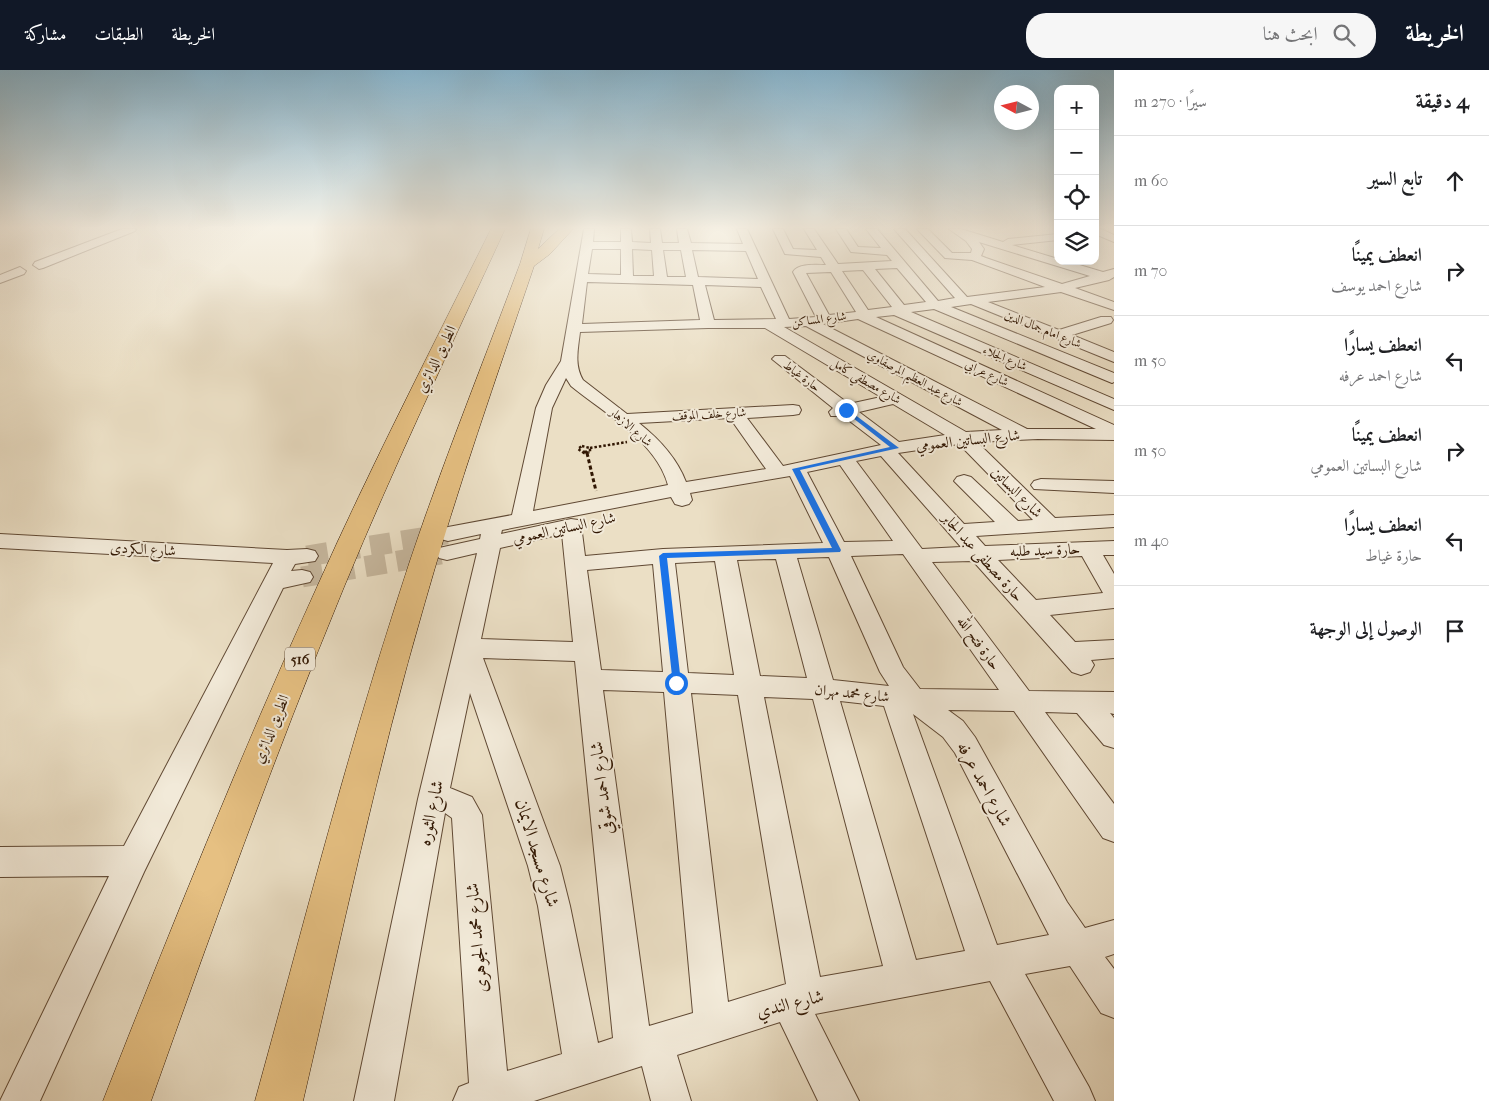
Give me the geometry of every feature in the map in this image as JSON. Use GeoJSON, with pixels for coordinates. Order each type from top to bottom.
{"type":"FeatureCollection","features":[{"type":"Feature","properties":{"kind":"highway","name":"الطريق الدائري"},"geometry":{"type":"LineString","coordinates":[[128,1101],[204,895],[284,696],[364,511],[471,277]]}},
{"type":"Feature","properties":{"kind":"highway"},"geometry":{"type":"LineString","coordinates":[[279,1101],[375,724],[408,612],[439,513],[522,277]]}},
{"type":"Feature","properties":{"kind":"street"},"geometry":{"type":"LineString","coordinates":[[695,277],[708,324]]}},
{"type":"Feature","properties":{"kind":"street"},"geometry":{"type":"LineString","coordinates":[[521,520],[544,408],[554,385],[569,361],[582,278],[696,281],[721,277]]}},
{"type":"Feature","properties":{"kind":"street"},"geometry":{"type":"LineString","coordinates":[[723,277],[765,282]]}},
{"type":"Feature","properties":{"kind":"street"},"geometry":{"type":"LineString","coordinates":[[763,277],[776,324]]}},
{"type":"Feature","properties":{"kind":"street"},"geometry":{"type":"LineString","coordinates":[[802,277],[824,319]]}},
{"type":"Feature","properties":{"kind":"street"},"geometry":{"type":"LineString","coordinates":[[839,277],[862,315]]}},
{"type":"Feature","properties":{"kind":"street"},"geometry":{"type":"LineString","coordinates":[[875,277],[899,310]]}},
{"type":"Feature","properties":{"kind":"street"},"geometry":{"type":"LineString","coordinates":[[911,277],[935,305],[1113,377]]}},
{"type":"Feature","properties":{"kind":"street"},"geometry":{"type":"LineString","coordinates":[[945,277],[968,301]]}},
{"type":"Feature","properties":{"kind":"street"},"geometry":{"type":"LineString","coordinates":[[1032,277],[1114,306]]}},
{"type":"Feature","properties":{"kind":"street"},"geometry":{"type":"LineString","coordinates":[[1063,288],[1106,277]]}},
{"type":"Feature","properties":{"kind":"street","name":"شارع المساكن"},"geometry":{"type":"LineString","coordinates":[[574,328],[808,322],[1063,288]]}},
{"type":"Feature","properties":{"kind":"street"},"geometry":{"type":"LineString","coordinates":[[1032,292],[1060,303]]}},
{"type":"Feature","properties":{"kind":"street"},"geometry":{"type":"LineString","coordinates":[[1099,301],[1114,296]]}},
{"type":"Feature","properties":{"kind":"street","name":"شارع امام جمال الدين"},"geometry":{"type":"LineString","coordinates":[[968,301],[1114,358]]}},
{"type":"Feature","properties":{"kind":"street","name":"شارع الجلاء"},"geometry":{"type":"LineString","coordinates":[[899,310],[1114,405]]}},
{"type":"Feature","properties":{"kind":"street"},"geometry":{"type":"LineString","coordinates":[[1087,313],[1110,321]]}},
{"type":"Feature","properties":{"kind":"street","name":"شارع عرابي"},"geometry":{"type":"LineString","coordinates":[[862,315],[1114,433]]}},
{"type":"Feature","properties":{"kind":"street"},"geometry":{"type":"LineString","coordinates":[[1058,335],[1110,321]]}},
{"type":"Feature","properties":{"kind":"street","name":"شارع عبد العظيم المرصفاوي"},"geometry":{"type":"LineString","coordinates":[[808,322],[1023,434]]}},
{"type":"Feature","properties":{"kind":"street","name":"شارع مصطفي كامل"},"geometry":{"type":"LineString","coordinates":[[776,324],[963,438]]}},
{"type":"Feature","properties":{"kind":"street","name":"حارة غياط"},"geometry":{"type":"LineString","coordinates":[[780,359],[846,410],[890,449]]}},
{"type":"Feature","properties":{"kind":"street","name":"شارع الازهار"},"geometry":{"type":"LineString","coordinates":[[569,361],[573,376],[578,383],[648,439],[668,462],[681,495]]}},
{"type":"Feature","properties":{"kind":"street"},"geometry":{"type":"LineString","coordinates":[[1081,390],[1113,377]]}},
{"type":"Feature","properties":{"kind":"street"},"geometry":{"type":"LineString","coordinates":[[829,414],[896,398]]}},
{"type":"Feature","properties":{"kind":"street"},"geometry":{"type":"LineString","coordinates":[[983,413],[1005,405]]}},
{"type":"Feature","properties":{"kind":"street","name":"شارع خلف الموقف"},"geometry":{"type":"LineString","coordinates":[[624,418],[793,410]]}},
{"type":"Feature","properties":{"kind":"street","name":"شارع احمد عرفه"},"geometry":{"type":"LineString","coordinates":[[735,413],[787,470],[838,550],[904,698],[952,729],[965,745],[1033,876],[1055,914],[1114,1000]]}},
{"type":"Feature","properties":{"kind":"street","name":"شارع البساتين العمومي"},"geometry":{"type":"LineString","coordinates":[[491,535],[521,520],[599,506],[681,495],[706,486],[890,449],[963,438],[1023,434],[1114,433]]}},
{"type":"Feature","properties":{"kind":"street","name":"شارع البساتين"},"geometry":{"type":"LineString","coordinates":[[963,438],[1050,526]]}},
{"type":"Feature","properties":{"kind":"street","name":"حارة مصطفى عبد الجابر"},"geometry":{"type":"LineString","coordinates":[[890,449],[960,531],[1075,658],[1114,649]]}},
{"type":"Feature","properties":{"kind":"street","name":"حارة فتح الله"},"geometry":{"type":"LineString","coordinates":[[844,458],[1114,828]]}},
{"type":"Feature","properties":{"kind":"street"},"geometry":{"type":"LineString","coordinates":[[964,481],[1013,528]]}},
{"type":"Feature","properties":{"kind":"street"},"geometry":{"type":"LineString","coordinates":[[1041,485],[1106,487],[1114,504]]}},
{"type":"Feature","properties":{"kind":"street","name":"شارع البساتين العمومي"},"geometry":{"type":"LineString","coordinates":[[447,543],[491,535],[571,526],[668,505],[681,495]]}},
{"type":"Feature","properties":{"kind":"street"},"geometry":{"type":"LineString","coordinates":[[960,531],[1114,521]]}},
{"type":"Feature","properties":{"kind":"street","name":"شارع احمد شوقي"},"geometry":{"type":"LineString","coordinates":[[571,526],[588,666],[644,1047],[671,1101]]}},
{"type":"Feature","properties":{"kind":"street","name":"شارع الثوره"},"geometry":{"type":"LineString","coordinates":[[374,1101],[433,799],[491,535]]}},
{"type":"Feature","properties":{"kind":"street","name":"شارع الكردى"},"geometry":{"type":"LineString","coordinates":[[2,544],[293,568],[132,862]]}},
{"type":"Feature","properties":{"kind":"street","name":"حارة سيد طلبه"},"geometry":{"type":"LineString","coordinates":[[576,564],[663,556],[838,550],[979,552],[1114,548]]}},
{"type":"Feature","properties":{"kind":"street"},"geometry":{"type":"LineString","coordinates":[[1088,549],[1114,592]]}},
{"type":"Feature","properties":{"kind":"street"},"geometry":{"type":"LineString","coordinates":[[785,552],[904,980]]}},
{"type":"Feature","properties":{"kind":"street"},"geometry":{"type":"LineString","coordinates":[[725,554],[749,686],[797,999],[839,1101]]}},
{"type":"Feature","properties":{"kind":"street"},"geometry":{"type":"LineString","coordinates":[[663,556],[713,1026]]}},
{"type":"Feature","properties":{"kind":"street"},"geometry":{"type":"LineString","coordinates":[[1031,609],[1114,600]]}},
{"type":"Feature","properties":{"kind":"street","name":"شارع محمد مهران"},"geometry":{"type":"LineString","coordinates":[[467,648],[588,666],[676,683],[824,689],[904,698],[1114,702]]}},
{"type":"Feature","properties":{"kind":"street","name":"شارع مسجد الايمان"},"geometry":{"type":"LineString","coordinates":[[467,648],[544,866],[554,906],[583,1065]]}},
{"type":"Feature","properties":{"kind":"street"},"geometry":{"type":"LineString","coordinates":[[904,698],[993,963],[1075,1101]]}},
{"type":"Feature","properties":{"kind":"street"},"geometry":{"type":"LineString","coordinates":[[1083,702],[1114,737]]}},
{"type":"Feature","properties":{"kind":"street","name":"شارع محمد الجوهرى"},"geometry":{"type":"LineString","coordinates":[[433,799],[461,804],[467,815],[484,1099]]}},
{"type":"Feature","properties":{"kind":"street"},"geometry":{"type":"LineString","coordinates":[[0,862],[132,862],[20,1101]]}},
{"type":"Feature","properties":{"kind":"street","name":"شارع الندي"},"geometry":{"type":"LineString","coordinates":[[484,1099],[583,1065],[797,999],[1078,948],[1114,937]]}},
{"type":"Feature","properties":{"kind":"path"},"geometry":{"type":"LineString","coordinates":[[587,453],[580,452],[578,449],[582,446],[590,448],[648,439]]}},
{"type":"Feature","properties":{"kind":"path"},"geometry":{"type":"LineString","coordinates":[[587,453],[591,450],[590,448]]}},
{"type":"Feature","properties":{"kind":"path"},"geometry":{"type":"LineString","coordinates":[[587,453],[599,506]]}},
{"type":"Feature","properties":{"kind":"tunnel"},"geometry":{"type":"LineString","coordinates":[[307,556],[447,534]]}},
{"type":"Feature","properties":{"kind":"tunnel"},"geometry":{"type":"LineString","coordinates":[[302,577],[441,554]]}},
{"type":"Feature","properties":{"kind":"route"},"geometry":{"type":"LineString","coordinates":[[676,683],[663,556],[838,550],[796,469],[896,448],[846,410]]}}]}
